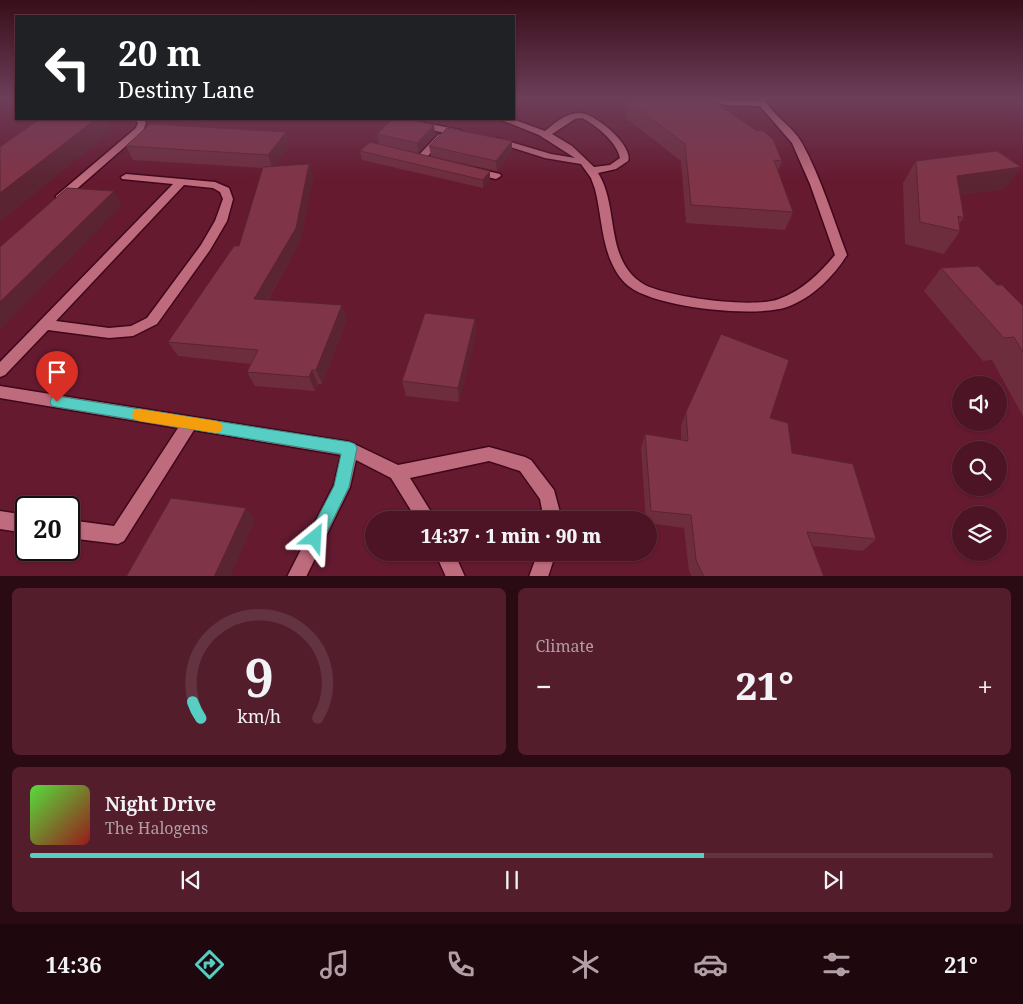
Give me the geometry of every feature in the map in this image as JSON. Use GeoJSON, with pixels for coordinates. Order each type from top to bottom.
{"type":"FeatureCollection","features":[{"type":"Feature","properties":{"kind":"street"},"geometry":{"type":"LineString","coordinates":[[52,206],[140,129],[141,126]]}},
{"type":"Feature","properties":{"kind":"street"},"geometry":{"type":"LineString","coordinates":[[427,126],[467,134]]}},
{"type":"Feature","properties":{"kind":"street"},"geometry":{"type":"LineString","coordinates":[[528,126],[556,138],[581,160],[596,179],[609,228],[613,257],[631,282],[658,296],[723,305],[773,306],[798,296],[828,273],[841,255],[797,142],[785,126]]}},
{"type":"Feature","properties":{"kind":"street"},"geometry":{"type":"LineString","coordinates":[[546,134],[557,126]]}},
{"type":"Feature","properties":{"kind":"street"},"geometry":{"type":"LineString","coordinates":[[590,171],[613,167],[626,158],[624,150],[600,126]]}},
{"type":"Feature","properties":{"kind":"street"},"geometry":{"type":"LineString","coordinates":[[422,158],[447,130]]}},
{"type":"Feature","properties":{"kind":"street"},"geometry":{"type":"LineString","coordinates":[[486,138],[516,145],[552,159],[581,160]]}},
{"type":"Feature","properties":{"kind":"street"},"geometry":{"type":"LineString","coordinates":[[468,169],[496,176]]}},
{"type":"Feature","properties":{"kind":"street"},"geometry":{"type":"LineString","coordinates":[[44,324],[109,333],[133,331],[152,321],[206,247],[221,221],[228,199],[225,190],[215,185],[126,177]]}},
{"type":"Feature","properties":{"kind":"street"},"geometry":{"type":"LineString","coordinates":[[0,370],[182,182]]}},
{"type":"Feature","properties":{"kind":"street"},"geometry":{"type":"LineString","coordinates":[[0,392],[350,448],[397,473],[422,511]]}},
{"type":"Feature","properties":{"kind":"street"},"geometry":{"type":"LineString","coordinates":[[80,530],[118,535],[190,423]]}},
{"type":"Feature","properties":{"kind":"street"},"geometry":{"type":"LineString","coordinates":[[296,576],[342,487],[350,448]]}},
{"type":"Feature","properties":{"kind":"street"},"geometry":{"type":"LineString","coordinates":[[397,473],[489,454],[525,464],[548,496],[551,511]]}},
{"type":"Feature","properties":{"kind":"street"},"geometry":{"type":"LineString","coordinates":[[0,520],[15,522]]}},
{"type":"Feature","properties":{"kind":"street"},"geometry":{"type":"LineString","coordinates":[[448,561],[456,576]]}},
{"type":"Feature","properties":{"kind":"street"},"geometry":{"type":"LineString","coordinates":[[538,576],[544,561]]}},
{"type":"Feature","properties":{"kind":"building"},"geometry":{"type":"Polygon","coordinates":[[[30,126],[87,126],[0,193],[0,147],[30,126]]]}},
{"type":"Feature","properties":{"kind":"building"},"geometry":{"type":"Polygon","coordinates":[[[148,126],[182,126],[286,132],[268,155],[126,146],[148,126]]]}},
{"type":"Feature","properties":{"kind":"building"},"geometry":{"type":"Polygon","coordinates":[[[386,126],[433,126],[417,143],[377,134],[386,126]]]}},
{"type":"Feature","properties":{"kind":"building"},"geometry":{"type":"Polygon","coordinates":[[[661,126],[749,126],[757,131],[762,130],[773,139],[782,161],[774,160],[793,212],[691,205],[685,144],[661,126]]]}},
{"type":"Feature","properties":{"kind":"building"},"geometry":{"type":"Polygon","coordinates":[[[447,128],[512,141],[496,161],[429,146],[447,128]]]}},
{"type":"Feature","properties":{"kind":"building"},"geometry":{"type":"Polygon","coordinates":[[[370,142],[490,171],[483,180],[360,151],[370,142]]]}},
{"type":"Feature","properties":{"kind":"building"},"geometry":{"type":"Polygon","coordinates":[[[997,151],[1021,167],[957,176],[964,218],[958,216],[960,231],[920,222],[916,161],[997,151]]]}},
{"type":"Feature","properties":{"kind":"building"},"geometry":{"type":"Polygon","coordinates":[[[309,164],[296,228],[254,299],[342,305],[316,370],[312,370],[309,377],[247,372],[258,350],[168,342],[234,246],[239,246],[263,167],[309,164]]]}},
{"type":"Feature","properties":{"kind":"building"},"geometry":{"type":"Polygon","coordinates":[[[67,188],[114,191],[0,302],[0,247],[67,188]]]}},
{"type":"Feature","properties":{"kind":"building"},"geometry":{"type":"Polygon","coordinates":[[[978,266],[997,285],[1002,285],[1023,306],[1023,352],[1014,337],[1004,338],[941,268],[978,266]]]}},
{"type":"Feature","properties":{"kind":"building"},"geometry":{"type":"Polygon","coordinates":[[[425,313],[475,319],[458,388],[402,381],[425,313]]]}},
{"type":"Feature","properties":{"kind":"building"},"geometry":{"type":"Polygon","coordinates":[[[721,334],[789,360],[770,418],[788,423],[792,453],[853,464],[876,539],[807,532],[824,576],[704,576],[696,560],[691,515],[651,511],[645,434],[688,441],[686,412],[721,334]]]}},
{"type":"Feature","properties":{"kind":"building"},"geometry":{"type":"Polygon","coordinates":[[[171,498],[246,508],[214,576],[127,576],[171,498]]]}},
{"type":"Feature","properties":{"kind":"slow traffic"},"geometry":{"type":"LineString","coordinates":[[139,415],[216,427]]}},
{"type":"Feature","properties":{"kind":"route"},"geometry":{"type":"LineString","coordinates":[[57,402],[350,448],[342,487],[315,538]]}}]}
